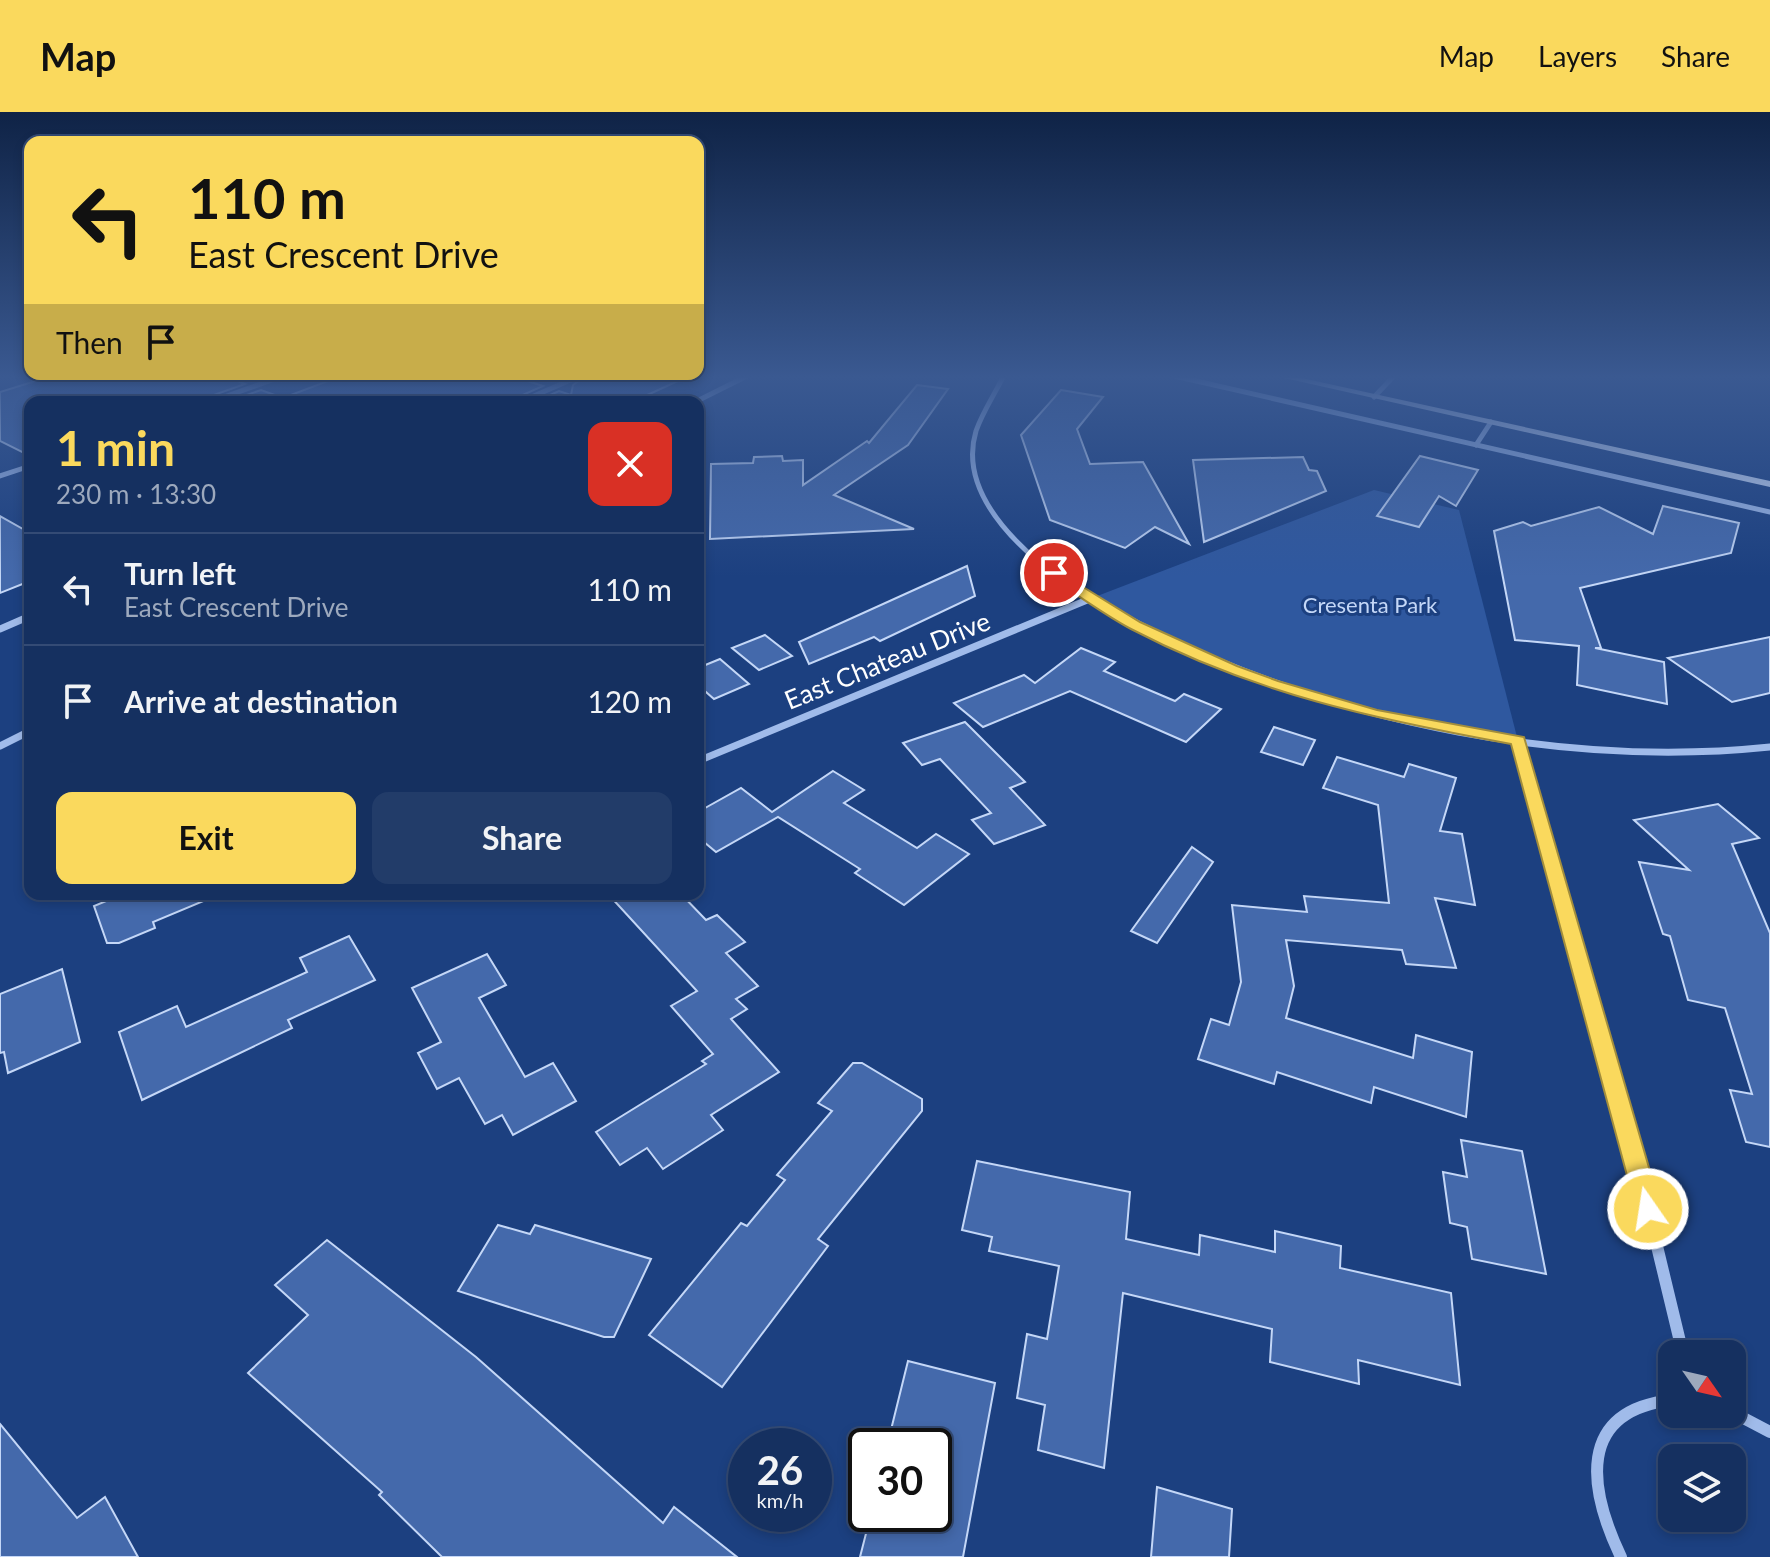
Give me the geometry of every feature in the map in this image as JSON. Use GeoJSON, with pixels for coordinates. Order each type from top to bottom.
{"type":"FeatureCollection","features":[{"type":"Feature","properties":{"kind":"main road"},"geometry":{"type":"LineString","coordinates":[[1583,442],[1770,484]]}},
{"type":"Feature","properties":{"kind":"street"},"geometry":{"type":"LineString","coordinates":[[974,442],[975,475],[993,515],[1040,563],[1135,625],[1183,649],[1273,684],[1375,714],[1518,741],[1664,752],[1770,747]]}},
{"type":"Feature","properties":{"kind":"street"},"geometry":{"type":"LineString","coordinates":[[1465,442],[1770,512]]}},
{"type":"Feature","properties":{"kind":"street"},"geometry":{"type":"LineString","coordinates":[[0,476],[24,468]]}},
{"type":"Feature","properties":{"kind":"street","name":"East Chateau Drive"},"geometry":{"type":"LineString","coordinates":[[704,759],[1092,598]]}},
{"type":"Feature","properties":{"kind":"street"},"geometry":{"type":"LineString","coordinates":[[0,629],[24,619]]}},
{"type":"Feature","properties":{"kind":"street"},"geometry":{"type":"LineString","coordinates":[[0,746],[24,734]]}},
{"type":"Feature","properties":{"kind":"street"},"geometry":{"type":"LineString","coordinates":[[1518,741],[1635,1151],[1680,1340]]}},
{"type":"Feature","properties":{"kind":"street"},"geometry":{"type":"LineString","coordinates":[[1621,1557],[1601,1512],[1595,1470],[1604,1436],[1624,1411],[1658,1400]]}},
{"type":"Feature","properties":{"kind":"street"},"geometry":{"type":"LineString","coordinates":[[1746,1419],[1770,1432]]}},
{"type":"Feature","properties":{"kind":"green space","name":"Cresenta Park"},"geometry":{"type":"Polygon","coordinates":[[[1374,490],[1459,510],[1518,741],[1435,726],[1232,670],[1092,598],[1374,490]]]}},
{"type":"Feature","properties":{"kind":"building"},"geometry":{"type":"Polygon","coordinates":[[[3,442],[24,442],[24,453],[3,442]]]}},
{"type":"Feature","properties":{"kind":"building"},"geometry":{"type":"Polygon","coordinates":[[[865,442],[910,442],[834,495],[914,529],[710,539],[711,464],[753,463],[754,457],[782,456],[783,461],[803,460],[803,485],[865,442]]]}},
{"type":"Feature","properties":{"kind":"building"},"geometry":{"type":"Polygon","coordinates":[[[1024,442],[1082,442],[1090,464],[1143,462],[1189,544],[1155,527],[1125,548],[1050,520],[1024,442]]]}},
{"type":"Feature","properties":{"kind":"building"},"geometry":{"type":"Polygon","coordinates":[[[1420,456],[1478,470],[1456,506],[1439,496],[1419,527],[1377,516],[1420,456]]]}},
{"type":"Feature","properties":{"kind":"building"},"geometry":{"type":"Polygon","coordinates":[[[1303,457],[1309,470],[1317,471],[1326,491],[1204,542],[1193,460],[1303,457]]]}},
{"type":"Feature","properties":{"kind":"building"},"geometry":{"type":"Polygon","coordinates":[[[1663,506],[1739,523],[1731,553],[1580,588],[1601,648],[1595,648],[1664,662],[1667,704],[1577,685],[1579,646],[1515,640],[1494,531],[1523,522],[1531,526],[1599,507],[1653,534],[1663,506]]]}},
{"type":"Feature","properties":{"kind":"building"},"geometry":{"type":"Polygon","coordinates":[[[0,516],[24,530],[24,583],[0,593],[0,516]]]}},
{"type":"Feature","properties":{"kind":"building"},"geometry":{"type":"Polygon","coordinates":[[[967,566],[975,596],[880,641],[874,637],[809,664],[799,642],[967,566]]]}},
{"type":"Feature","properties":{"kind":"building"},"geometry":{"type":"Polygon","coordinates":[[[765,635],[792,656],[759,670],[732,648],[765,635]]]}},
{"type":"Feature","properties":{"kind":"building"},"geometry":{"type":"Polygon","coordinates":[[[1770,637],[1770,693],[1732,702],[1668,658],[1770,637]]]}},
{"type":"Feature","properties":{"kind":"building"},"geometry":{"type":"Polygon","coordinates":[[[1081,648],[1115,662],[1104,671],[1175,701],[1184,694],[1221,709],[1186,742],[1070,691],[983,727],[954,703],[1024,675],[1035,683],[1081,648]]]}},
{"type":"Feature","properties":{"kind":"building"},"geometry":{"type":"Polygon","coordinates":[[[720,659],[749,684],[714,699],[704,690],[704,666],[720,659]]]}},
{"type":"Feature","properties":{"kind":"building"},"geometry":{"type":"Polygon","coordinates":[[[965,722],[1025,782],[1010,788],[1045,825],[994,844],[972,820],[991,813],[940,759],[922,765],[903,743],[965,722]]]}},
{"type":"Feature","properties":{"kind":"building"},"geometry":{"type":"Polygon","coordinates":[[[1274,727],[1315,740],[1303,765],[1261,752],[1274,727]]]}},
{"type":"Feature","properties":{"kind":"building"},"geometry":{"type":"Polygon","coordinates":[[[1337,757],[1404,777],[1409,764],[1456,778],[1440,831],[1462,834],[1475,905],[1435,898],[1456,968],[1406,964],[1402,950],[1286,940],[1294,986],[1286,1018],[1413,1058],[1416,1035],[1472,1052],[1466,1117],[1374,1087],[1371,1103],[1277,1072],[1274,1084],[1198,1059],[1211,1019],[1229,1025],[1241,982],[1232,905],[1307,912],[1304,896],[1389,903],[1378,805],[1323,788],[1337,757]]]}},
{"type":"Feature","properties":{"kind":"building"},"geometry":{"type":"Polygon","coordinates":[[[833,771],[864,790],[844,803],[917,848],[936,834],[969,854],[904,905],[855,873],[860,869],[778,817],[716,852],[704,842],[704,809],[741,788],[772,812],[833,771]]]}},
{"type":"Feature","properties":{"kind":"building"},"geometry":{"type":"Polygon","coordinates":[[[1718,804],[1759,838],[1732,844],[1770,933],[1770,1147],[1746,1142],[1730,1090],[1752,1094],[1725,1008],[1688,1000],[1670,936],[1663,934],[1639,862],[1689,870],[1634,820],[1718,804]]]}},
{"type":"Feature","properties":{"kind":"building"},"geometry":{"type":"Polygon","coordinates":[[[1192,847],[1213,862],[1157,943],[1131,931],[1192,847]]]}},
{"type":"Feature","properties":{"kind":"building"},"geometry":{"type":"Polygon","coordinates":[[[108,900],[206,900],[153,922],[155,928],[119,943],[107,943],[94,906],[108,900]]]}},
{"type":"Feature","properties":{"kind":"building"},"geometry":{"type":"Polygon","coordinates":[[[614,900],[687,900],[706,920],[717,915],[745,942],[726,953],[758,986],[736,999],[747,1009],[731,1019],[779,1072],[711,1115],[723,1130],[663,1169],[647,1148],[620,1165],[596,1132],[706,1064],[702,1061],[713,1054],[671,1006],[697,991],[614,900]]]}},
{"type":"Feature","properties":{"kind":"building"},"geometry":{"type":"Polygon","coordinates":[[[349,936],[375,980],[288,1020],[292,1028],[142,1100],[119,1032],[177,1006],[186,1027],[307,972],[300,958],[349,936]]]}},
{"type":"Feature","properties":{"kind":"building"},"geometry":{"type":"Polygon","coordinates":[[[487,954],[506,985],[479,998],[525,1077],[553,1063],[576,1101],[513,1135],[502,1115],[485,1124],[459,1078],[437,1089],[418,1053],[441,1042],[412,988],[487,954]]]}},
{"type":"Feature","properties":{"kind":"building"},"geometry":{"type":"Polygon","coordinates":[[[62,969],[80,1042],[8,1073],[4,1052],[0,1053],[0,994],[62,969]]]}},
{"type":"Feature","properties":{"kind":"building"},"geometry":{"type":"Polygon","coordinates":[[[853,1063],[862,1063],[922,1099],[922,1111],[818,1239],[828,1246],[722,1387],[649,1335],[741,1223],[747,1226],[785,1180],[777,1175],[832,1111],[818,1103],[853,1063]]]}},
{"type":"Feature","properties":{"kind":"building"},"geometry":{"type":"Polygon","coordinates":[[[1461,1140],[1522,1151],[1546,1274],[1472,1259],[1467,1227],[1450,1223],[1443,1172],[1467,1177],[1461,1140]]]}},
{"type":"Feature","properties":{"kind":"building"},"geometry":{"type":"Polygon","coordinates":[[[977,1161],[1130,1192],[1126,1239],[1199,1255],[1200,1235],[1275,1252],[1275,1231],[1341,1246],[1340,1268],[1451,1293],[1460,1385],[1358,1360],[1359,1384],[1270,1362],[1272,1329],[1123,1293],[1104,1468],[1038,1450],[1045,1405],[1017,1398],[1027,1334],[1047,1339],[1059,1266],[989,1251],[992,1237],[962,1230],[977,1161]]]}},
{"type":"Feature","properties":{"kind":"building"},"geometry":{"type":"Polygon","coordinates":[[[498,1225],[530,1234],[535,1225],[651,1259],[614,1337],[604,1337],[458,1291],[498,1225]]]}},
{"type":"Feature","properties":{"kind":"building"},"geometry":{"type":"Polygon","coordinates":[[[327,1240],[476,1357],[663,1523],[674,1507],[737,1557],[442,1557],[379,1495],[382,1492],[248,1373],[308,1315],[275,1285],[327,1240]]]}},
{"type":"Feature","properties":{"kind":"building"},"geometry":{"type":"Polygon","coordinates":[[[908,1361],[995,1383],[963,1557],[860,1557],[866,1532],[952,1532],[952,1428],[891,1428],[908,1361]]]}},
{"type":"Feature","properties":{"kind":"building"},"geometry":{"type":"Polygon","coordinates":[[[0,1424],[77,1518],[105,1497],[138,1557],[0,1557],[0,1424]]]}},
{"type":"Feature","properties":{"kind":"building"},"geometry":{"type":"Polygon","coordinates":[[[1157,1487],[1232,1509],[1229,1557],[1151,1557],[1157,1487]]]}},
{"type":"Feature","properties":{"kind":"route"},"geometry":{"type":"LineString","coordinates":[[1054,573],[1135,625],[1232,670],[1301,694],[1375,714],[1518,741],[1635,1151],[1648,1209]]}}]}
